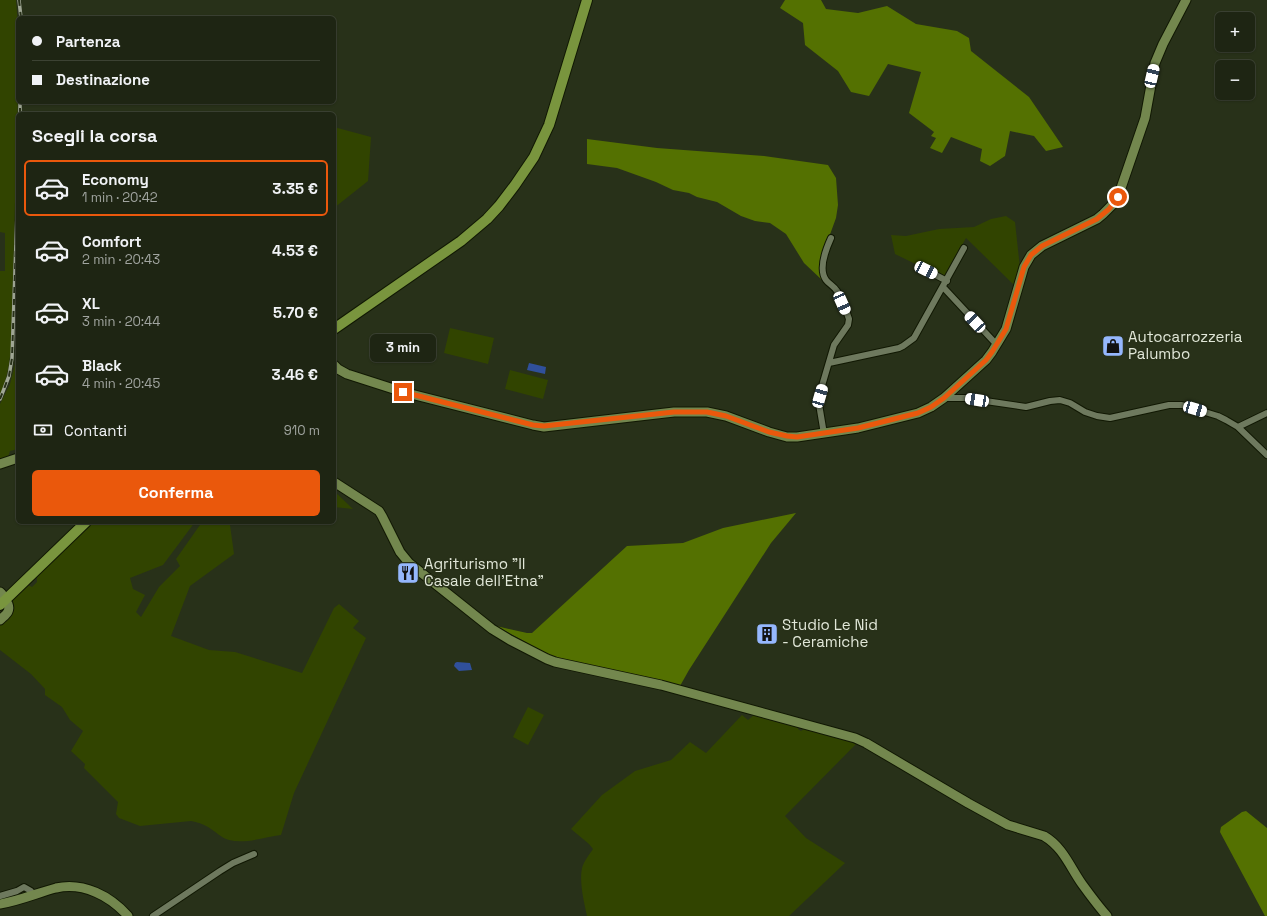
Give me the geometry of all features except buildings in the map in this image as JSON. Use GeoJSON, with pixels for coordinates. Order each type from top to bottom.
{"type":"FeatureCollection","features":[{"type":"Feature","properties":{"kind":"main road"},"geometry":{"type":"LineString","coordinates":[[336,328],[461,241],[487,219],[511,191],[534,157],[549,125],[587,0]]}},
{"type":"Feature","properties":{"kind":"main road"},"geometry":{"type":"LineString","coordinates":[[2,601],[84,524]]}},
{"type":"Feature","properties":{"kind":"street"},"geometry":{"type":"LineString","coordinates":[[336,369],[403,392],[533,425],[544,426],[674,412],[707,412],[726,416],[769,432],[797,437],[858,428],[905,417],[924,410],[944,398],[986,360],[997,345],[1006,329],[1024,267],[1031,255],[1042,246],[1097,219],[1109,209],[1118,197],[1145,118],[1155,63],[1163,44],[1186,0]]}},
{"type":"Feature","properties":{"kind":"street"},"geometry":{"type":"LineString","coordinates":[[824,434],[819,404],[820,396],[834,345],[848,325],[849,320],[836,290],[825,279],[824,275],[824,258],[831,238]]}},
{"type":"Feature","properties":{"kind":"street"},"geometry":{"type":"LineString","coordinates":[[829,363],[904,346],[914,338],[964,248]]}},
{"type":"Feature","properties":{"kind":"street"},"geometry":{"type":"LineString","coordinates":[[926,270],[947,281]]}},
{"type":"Feature","properties":{"kind":"street"},"geometry":{"type":"LineString","coordinates":[[943,287],[997,345]]}},
{"type":"Feature","properties":{"kind":"street"},"geometry":{"type":"LineString","coordinates":[[944,398],[965,398],[1026,407],[1060,400],[1070,403],[1091,414],[1104,418],[1169,405],[1182,405],[1218,416],[1238,427],[1267,455]]}},
{"type":"Feature","properties":{"kind":"street"},"geometry":{"type":"LineString","coordinates":[[1238,427],[1267,413]]}},
{"type":"Feature","properties":{"kind":"street"},"geometry":{"type":"LineString","coordinates":[[4,462],[16,459]]}},
{"type":"Feature","properties":{"kind":"street"},"geometry":{"type":"LineString","coordinates":[[336,483],[379,511],[400,552],[409,563],[492,629],[510,640],[555,662],[661,686],[860,740],[1008,825],[1044,836],[1049,839],[1064,855],[1082,884],[1108,916]]}},
{"type":"Feature","properties":{"kind":"street"},"geometry":{"type":"LineString","coordinates":[[0,620],[8,613],[9,608],[2,601]]}},
{"type":"Feature","properties":{"kind":"street"},"geometry":{"type":"LineString","coordinates":[[153,916],[233,863],[254,854]]}},
{"type":"Feature","properties":{"kind":"street"},"geometry":{"type":"LineString","coordinates":[[0,896],[17,891],[24,887],[31,890],[33,896]]}},
{"type":"Feature","properties":{"kind":"street"},"geometry":{"type":"LineString","coordinates":[[0,904],[33,896],[57,888],[83,888],[107,898],[128,916]]}},
{"type":"Feature","properties":{"kind":"green space"},"geometry":{"type":"Polygon","coordinates":[[[0,0],[16,0],[17,16],[16,16],[16,104],[18,104],[17,112],[16,112],[11,349],[6,378],[0,395],[0,271],[5,271],[5,233],[0,232],[0,0]]]}},
{"type":"Feature","properties":{"kind":"green space"},"geometry":{"type":"Polygon","coordinates":[[[785,0],[821,0],[826,9],[858,13],[887,6],[916,24],[957,31],[969,38],[971,51],[1029,97],[1063,147],[1046,151],[1034,136],[1010,131],[1005,156],[990,166],[980,161],[982,149],[951,137],[942,153],[930,148],[936,138],[931,136],[934,132],[909,113],[921,72],[888,64],[869,96],[851,92],[838,71],[805,45],[803,23],[780,8],[785,0]]]}},
{"type":"Feature","properties":{"kind":"green space"},"geometry":{"type":"Polygon","coordinates":[[[336,128],[371,137],[368,181],[336,206],[336,128]]]}},
{"type":"Feature","properties":{"kind":"green space"},"geometry":{"type":"Polygon","coordinates":[[[587,139],[657,148],[764,156],[828,165],[836,178],[838,205],[836,218],[820,262],[822,280],[804,263],[786,234],[770,223],[755,221],[741,216],[717,202],[697,197],[689,193],[673,190],[656,182],[617,168],[587,164],[587,139]]]}},
{"type":"Feature","properties":{"kind":"green space"},"geometry":{"type":"Polygon","coordinates":[[[1006,216],[1015,222],[1020,268],[1014,285],[966,238],[944,278],[895,254],[891,235],[906,236],[939,229],[974,227],[991,219],[1006,216]]]}},
{"type":"Feature","properties":{"kind":"green space"},"geometry":{"type":"Polygon","coordinates":[[[450,328],[494,338],[488,364],[444,353],[450,328]]]}},
{"type":"Feature","properties":{"kind":"green space"},"geometry":{"type":"Polygon","coordinates":[[[16,360],[16,450],[10,451],[8,457],[0,460],[0,404],[10,384],[16,360]]]}},
{"type":"Feature","properties":{"kind":"green space"},"geometry":{"type":"Polygon","coordinates":[[[510,370],[548,380],[543,399],[505,389],[510,370]]]}},
{"type":"Feature","properties":{"kind":"green space"},"geometry":{"type":"Polygon","coordinates":[[[336,493],[353,509],[336,507],[336,493]]]}},
{"type":"Feature","properties":{"kind":"green space"},"geometry":{"type":"Polygon","coordinates":[[[796,513],[771,543],[680,686],[553,657],[496,626],[532,633],[627,546],[683,543],[723,528],[796,513]]]}},
{"type":"Feature","properties":{"kind":"green space"},"geometry":{"type":"Polygon","coordinates":[[[91,524],[194,524],[163,565],[130,578],[133,589],[145,595],[136,612],[141,617],[159,587],[180,566],[176,559],[201,524],[232,524],[230,525],[234,554],[190,586],[171,636],[209,650],[235,652],[302,673],[334,608],[339,604],[359,621],[353,628],[366,638],[294,793],[281,835],[249,841],[235,841],[226,839],[206,826],[193,821],[140,826],[119,818],[116,814],[118,802],[84,768],[85,764],[71,751],[83,731],[70,720],[62,707],[45,695],[45,689],[31,674],[0,650],[0,625],[11,614],[10,602],[28,585],[32,587],[37,582],[37,575],[91,524]]]}},
{"type":"Feature","properties":{"kind":"green space"},"geometry":{"type":"Polygon","coordinates":[[[528,707],[544,715],[528,745],[513,737],[528,707]]]}},
{"type":"Feature","properties":{"kind":"green space"},"geometry":{"type":"Polygon","coordinates":[[[742,715],[748,720],[754,715],[798,726],[798,729],[801,731],[805,728],[858,742],[785,816],[806,838],[845,863],[789,916],[587,916],[582,892],[581,874],[584,863],[593,849],[571,829],[602,795],[635,771],[671,760],[690,742],[706,753],[742,715]]]}},
{"type":"Feature","properties":{"kind":"green space"},"geometry":{"type":"Polygon","coordinates":[[[1246,811],[1267,828],[1267,916],[1265,916],[1220,832],[1221,827],[1242,812],[1246,811]]]}},
{"type":"Feature","properties":{"kind":"water"},"geometry":{"type":"Polygon","coordinates":[[[529,363],[546,367],[545,374],[527,370],[529,363]]]}},
{"type":"Feature","properties":{"kind":"water"},"geometry":{"type":"Polygon","coordinates":[[[457,662],[470,663],[472,670],[459,671],[454,666],[457,662]]]}},
{"type":"Feature","properties":{"kind":"railway"},"geometry":{"type":"LineString","coordinates":[[19,0],[21,16]]}},
{"type":"Feature","properties":{"kind":"railway"},"geometry":{"type":"LineString","coordinates":[[20,104],[20,112]]}},
{"type":"Feature","properties":{"kind":"railway"},"geometry":{"type":"LineString","coordinates":[[0,399],[9,376],[12,358],[16,242]]}},
{"type":"Feature","properties":{"kind":"place","name":"Autocarrozzeria Palumbo"},"geometry":{"type":"Point","coordinates":[1113,346]}},
{"type":"Feature","properties":{"kind":"place","name":"Agriturismo \"Il Casale dell'Etna\""},"geometry":{"type":"Point","coordinates":[408,573]}},
{"type":"Feature","properties":{"kind":"place","name":"Studio Le Nid - Ceramiche"},"geometry":{"type":"Point","coordinates":[767,634]}},
{"type":"Feature","properties":{"kind":"route"},"geometry":{"type":"LineString","coordinates":[[403,392],[533,425],[544,426],[674,412],[707,412],[726,416],[778,435],[797,437],[858,428],[905,417],[931,407],[944,398],[986,360],[1006,329],[1024,267],[1031,255],[1042,246],[1097,219],[1109,209],[1118,197]]}}]}
